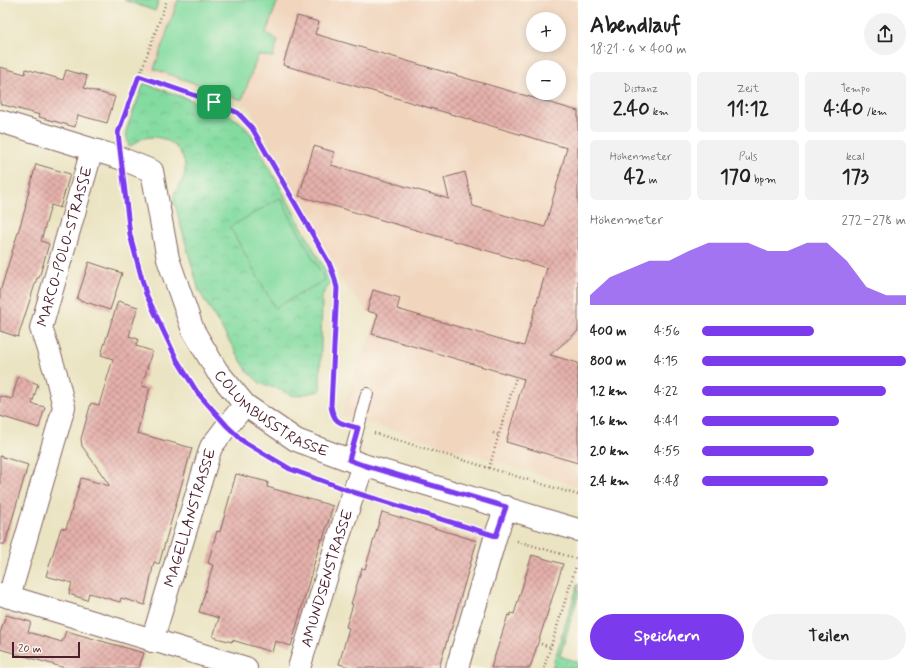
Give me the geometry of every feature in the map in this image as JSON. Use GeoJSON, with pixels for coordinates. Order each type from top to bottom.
{"type":"FeatureCollection","features":[{"type":"Feature","properties":{"kind":"street"},"geometry":{"type":"LineString","coordinates":[[0,121],[120,158]]}},
{"type":"Feature","properties":{"kind":"street","name":"MARCO-POLO-STRASSE"},"geometry":{"type":"LineString","coordinates":[[5,595],[64,407],[56,374],[41,328],[92,150]]}},
{"type":"Feature","properties":{"kind":"street","name":"COLUMBUSSTRASSE"},"geometry":{"type":"LineString","coordinates":[[120,158],[152,171],[168,259],[193,330],[217,371],[245,405],[296,440],[356,463],[506,507],[578,530]]}},
{"type":"Feature","properties":{"kind":"street","name":"MAGELLANSTRASSE"},"geometry":{"type":"LineString","coordinates":[[152,640],[210,447],[245,405]]}},
{"type":"Feature","properties":{"kind":"street","name":"AMUNDSENSTRASSE"},"geometry":{"type":"LineString","coordinates":[[299,668],[353,492],[356,463]]}},
{"type":"Feature","properties":{"kind":"street"},"geometry":{"type":"LineString","coordinates":[[457,668],[506,507]]}},
{"type":"Feature","properties":{"kind":"street"},"geometry":{"type":"LineString","coordinates":[[5,595],[246,668]]}},
{"type":"Feature","properties":{"kind":"lane"},"geometry":{"type":"LineString","coordinates":[[356,463],[358,428],[367,394]]}},
{"type":"Feature","properties":{"kind":"path"},"geometry":{"type":"LineString","coordinates":[[168,0],[118,133],[130,235],[146,294],[177,360],[197,392],[227,426],[243,441],[290,469],[353,492],[578,560],[544,668]]}},
{"type":"Feature","properties":{"kind":"path"},"geometry":{"type":"LineString","coordinates":[[139,76],[214,102],[238,113],[252,128],[329,263],[334,276],[337,288],[337,305],[331,406],[332,415],[338,422],[578,495]]}},
{"type":"Feature","properties":{"kind":"path"},"geometry":{"type":"LineString","coordinates":[[490,468],[516,377]]}},
{"type":"Feature","properties":{"kind":"path"},"geometry":{"type":"LineString","coordinates":[[493,433],[499,435]]}},
{"type":"Feature","properties":{"kind":"path"},"geometry":{"type":"LineString","coordinates":[[541,644],[551,647]]}},
{"type":"Feature","properties":{"kind":"shaded area"},"geometry":{"type":"Polygon","coordinates":[[[173,0],[578,0],[578,486],[342,415],[357,363],[372,334],[378,314],[367,311],[340,279],[334,264],[248,106],[147,70],[173,0]]]}},
{"type":"Feature","properties":{"kind":"green space"},"geometry":{"type":"Polygon","coordinates":[[[124,0],[159,0],[155,11],[124,0]]]}},
{"type":"Feature","properties":{"kind":"green space"},"geometry":{"type":"Polygon","coordinates":[[[178,0],[278,0],[266,33],[278,40],[273,57],[258,55],[242,100],[154,69],[178,0]]]}},
{"type":"Feature","properties":{"kind":"green space"},"geometry":{"type":"Polygon","coordinates":[[[144,83],[226,113],[240,122],[251,134],[331,281],[322,296],[320,391],[294,396],[260,383],[248,372],[199,291],[174,201],[175,192],[185,173],[182,155],[173,144],[160,138],[153,137],[139,140],[129,147],[126,131],[144,83]]]}},
{"type":"Feature","properties":{"kind":"green space"},"geometry":{"type":"Polygon","coordinates":[[[280,198],[325,280],[275,308],[230,227],[280,198]]]}},
{"type":"Feature","properties":{"kind":"green space"},"geometry":{"type":"Polygon","coordinates":[[[578,584],[578,596],[560,656],[578,662],[578,668],[552,668],[578,584]]]}},
{"type":"Feature","properties":{"kind":"building"},"geometry":{"type":"Polygon","coordinates":[[[297,16],[319,22],[315,34],[526,96],[526,100],[540,100],[578,111],[578,331],[550,355],[578,363],[578,463],[506,442],[524,379],[372,334],[378,314],[367,311],[373,290],[400,298],[397,309],[524,346],[547,268],[299,196],[314,146],[334,152],[331,165],[449,199],[444,178],[465,172],[473,206],[545,227],[567,148],[283,65],[297,16]]]}},
{"type":"Feature","properties":{"kind":"building"},"geometry":{"type":"Polygon","coordinates":[[[0,67],[25,74],[26,69],[63,80],[66,70],[87,76],[84,88],[115,97],[107,123],[78,115],[75,127],[39,117],[40,115],[0,104],[0,67]]]}},
{"type":"Feature","properties":{"kind":"building"},"geometry":{"type":"Polygon","coordinates":[[[36,164],[70,174],[60,208],[51,205],[41,241],[49,244],[39,278],[37,278],[18,337],[0,331],[0,292],[26,206],[36,164]]]}},
{"type":"Feature","properties":{"kind":"building"},"geometry":{"type":"Polygon","coordinates":[[[89,262],[122,273],[110,310],[77,299],[89,262]]]}},
{"type":"Feature","properties":{"kind":"building"},"geometry":{"type":"Polygon","coordinates":[[[118,301],[138,307],[129,336],[138,339],[136,346],[152,351],[142,386],[150,388],[137,433],[192,448],[159,564],[154,562],[145,605],[121,598],[120,602],[89,593],[87,600],[69,594],[72,583],[46,576],[61,528],[66,529],[81,478],[110,486],[82,446],[81,439],[91,403],[99,405],[113,359],[101,355],[118,301]]]}},
{"type":"Feature","properties":{"kind":"building"},"geometry":{"type":"Polygon","coordinates":[[[18,377],[38,384],[32,404],[45,407],[39,428],[0,416],[0,396],[12,399],[18,377]]]}},
{"type":"Feature","properties":{"kind":"building"},"geometry":{"type":"Polygon","coordinates":[[[0,456],[28,465],[5,544],[0,544],[0,456]]]}},
{"type":"Feature","properties":{"kind":"building"},"geometry":{"type":"Polygon","coordinates":[[[236,474],[268,482],[267,487],[333,506],[323,539],[321,539],[291,646],[275,641],[272,652],[232,640],[232,642],[213,637],[219,618],[199,612],[213,565],[208,563],[217,531],[220,532],[236,474]]]}},
{"type":"Feature","properties":{"kind":"building"},"geometry":{"type":"Polygon","coordinates":[[[382,512],[477,541],[439,668],[353,668],[339,664],[349,628],[346,627],[353,604],[351,604],[362,568],[365,569],[382,512]]]}},
{"type":"Feature","properties":{"kind":"building"},"geometry":{"type":"Polygon","coordinates":[[[532,555],[563,564],[530,668],[491,668],[508,615],[510,616],[511,613],[514,614],[532,555]]]}},
{"type":"Feature","properties":{"kind":"building"},"geometry":{"type":"Polygon","coordinates":[[[6,615],[31,622],[28,632],[62,642],[66,631],[144,653],[139,668],[65,668],[0,649],[0,633],[6,615]]]}},
{"type":"Feature","properties":{"kind":"route"},"geometry":{"type":"LineString","coordinates":[[139,76],[214,102],[238,113],[252,128],[329,263],[334,276],[337,288],[337,305],[331,406],[332,415],[338,422],[358,428],[349,460],[506,507],[496,536],[353,492],[290,469],[243,441],[227,426],[197,392],[177,360],[146,294],[130,235],[118,133],[139,76]]}}]}
